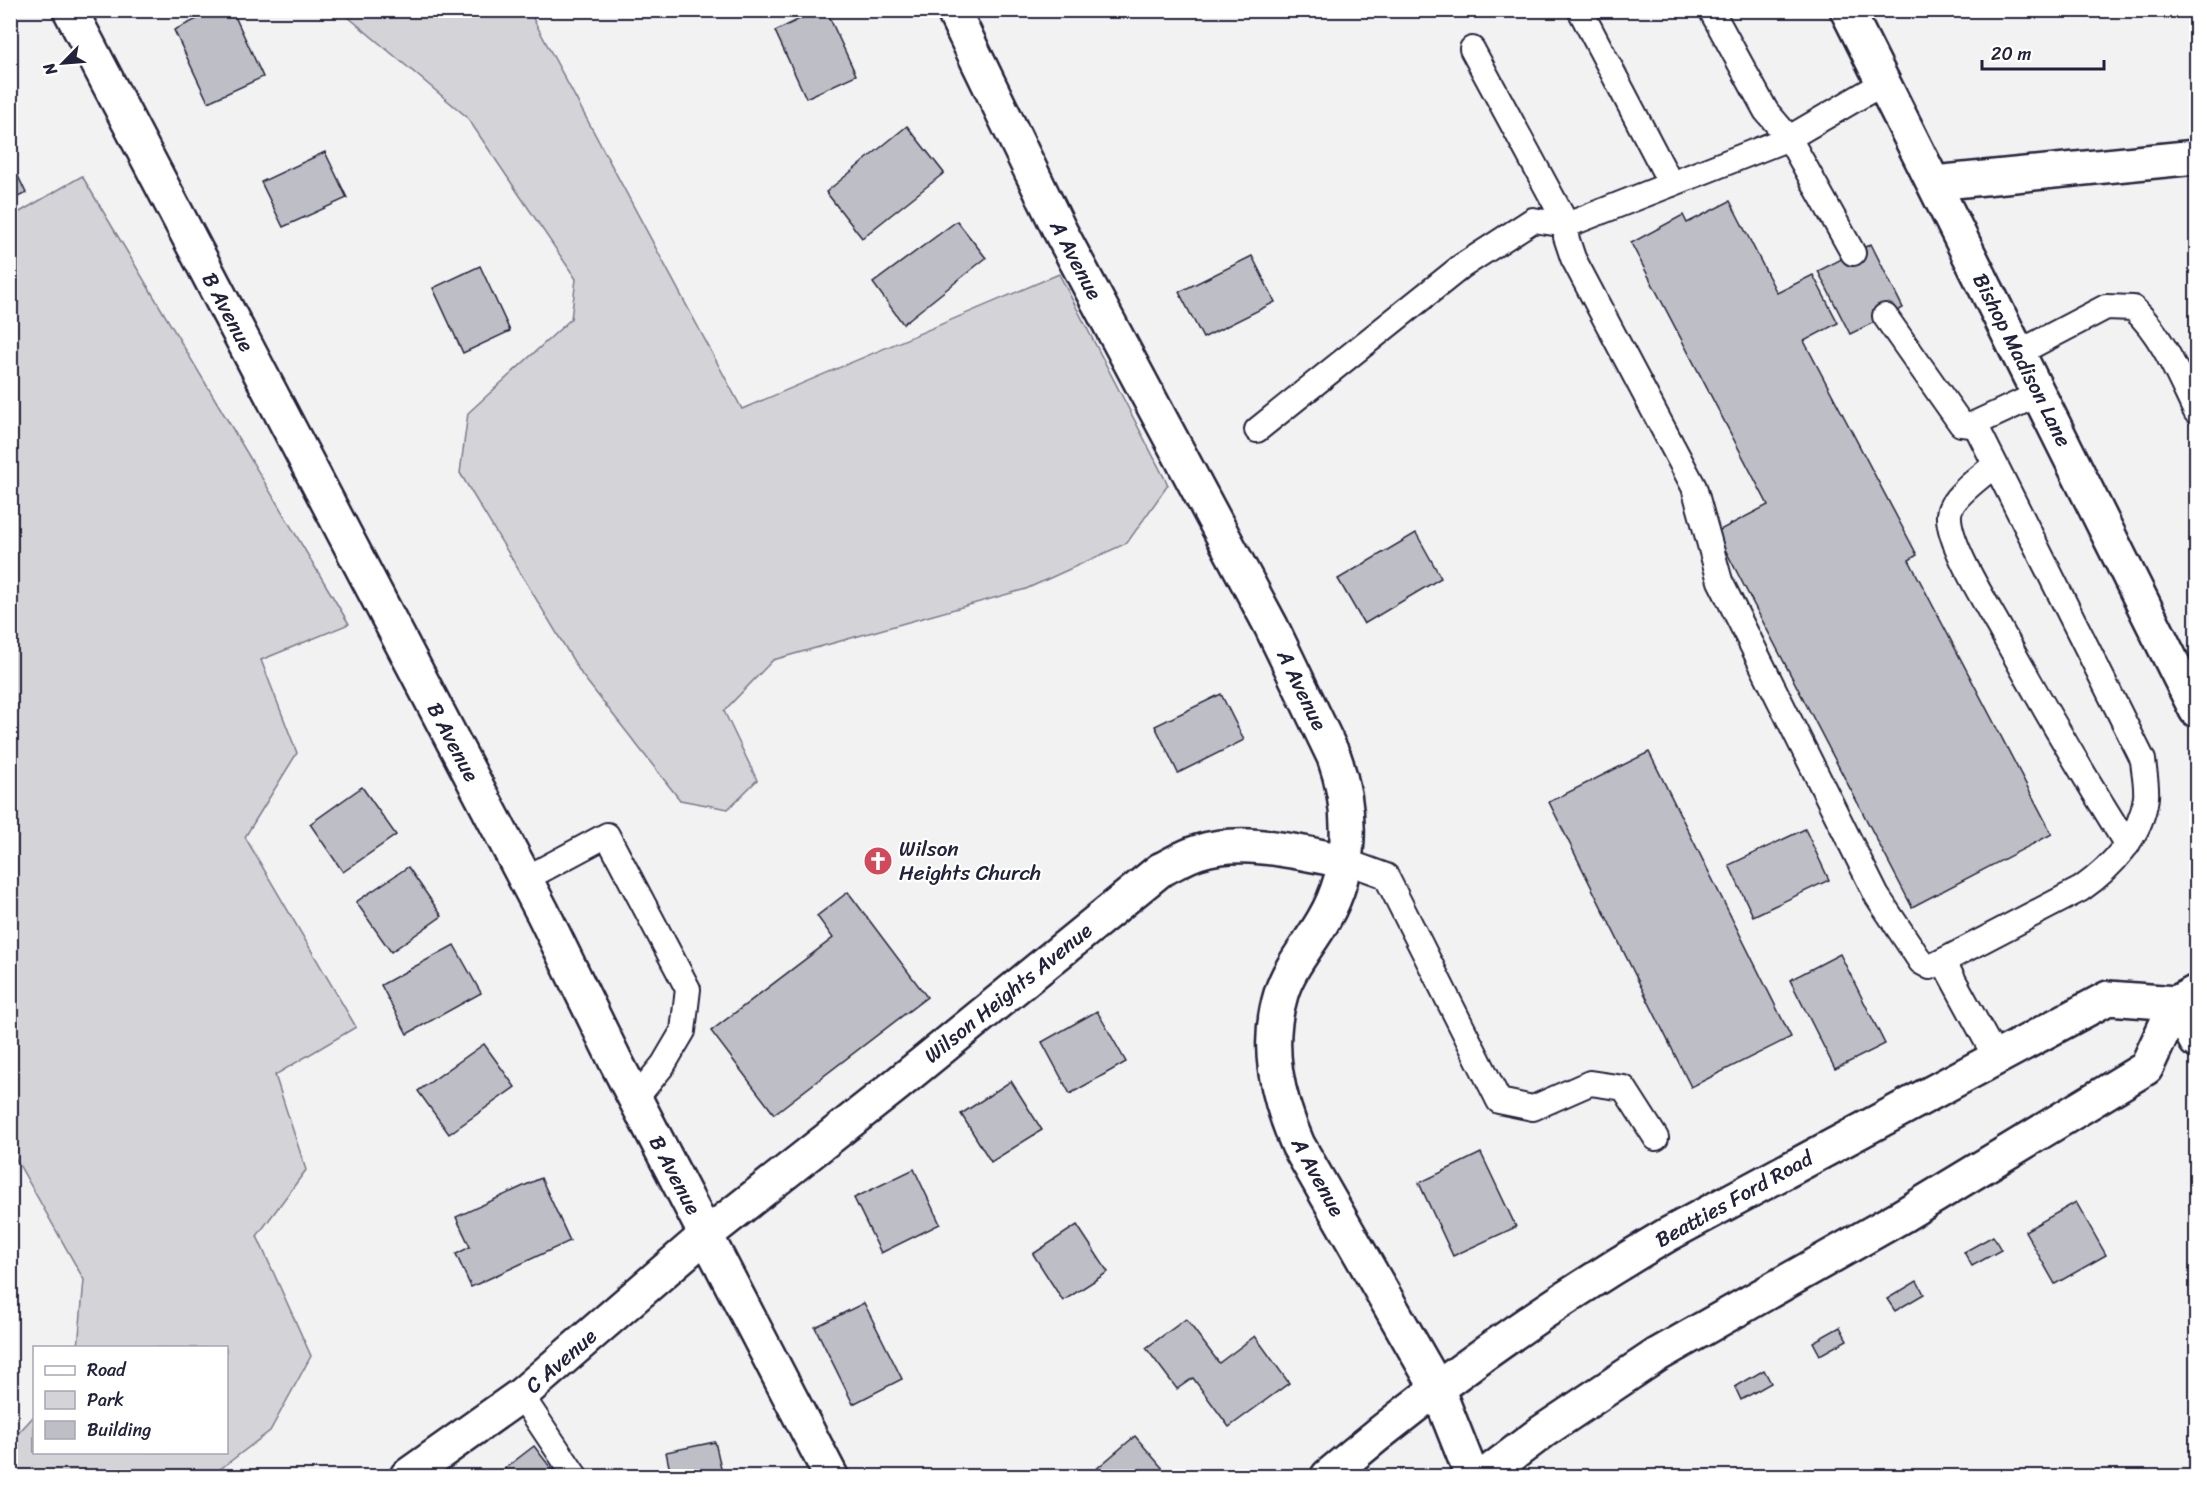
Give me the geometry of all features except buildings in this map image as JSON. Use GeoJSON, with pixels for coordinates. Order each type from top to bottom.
{"type":"FeatureCollection","features":[{"type":"Feature","properties":{"kind":"street","name":"B Avenue"},"geometry":{"type":"LineString","coordinates":[[70,10],[525,879],[831,1476]]}},
{"type":"Feature","properties":{"kind":"street","name":"A Avenue"},"geometry":{"type":"LineString","coordinates":[[953,10],[1059,229],[1270,626],[1334,757],[1341,778],[1348,825],[1345,861],[1338,888],[1325,918],[1281,993],[1275,1022],[1273,1052],[1277,1084],[1285,1115],[1298,1145],[1437,1388],[1472,1476]]}},
{"type":"Feature","properties":{"kind":"street","name":"Bishop Madison Lane"},"geometry":{"type":"LineString","coordinates":[[1847,10],[2196,710]]}},
{"type":"Feature","properties":{"kind":"street"},"geometry":{"type":"LineString","coordinates":[[1934,183],[2196,156]]}},
{"type":"Feature","properties":{"kind":"street","name":"Wilson Heights Avenue"},"geometry":{"type":"LineString","coordinates":[[706,1235],[1160,870],[1198,852],[1239,845],[1260,846],[1345,861]]}},
{"type":"Feature","properties":{"kind":"street","name":"Beatties Ford Road"},"geometry":{"type":"LineString","coordinates":[[1328,1476],[1437,1388],[1523,1326],[1605,1271],[1667,1235],[2108,998],[2186,998]]}},
{"type":"Feature","properties":{"kind":"street"},"geometry":{"type":"LineString","coordinates":[[2186,998],[2196,1041]]}},
{"type":"Feature","properties":{"kind":"street"},"geometry":{"type":"LineString","coordinates":[[1484,1476],[1585,1402],[1656,1355],[1902,1216],[2146,1068],[2186,998]]}},
{"type":"Feature","properties":{"kind":"street","name":"C Avenue"},"geometry":{"type":"LineString","coordinates":[[407,1476],[521,1395],[706,1235]]}},
{"type":"Feature","properties":{"kind":"lane"},"geometry":{"type":"LineString","coordinates":[[1580,10],[1671,184]]}},
{"type":"Feature","properties":{"kind":"lane"},"geometry":{"type":"LineString","coordinates":[[1711,10],[1766,111],[1789,138],[1853,253]]}},
{"type":"Feature","properties":{"kind":"lane"},"geometry":{"type":"LineString","coordinates":[[1473,49],[1567,225],[1566,237],[1573,258],[1694,487],[1720,581],[1876,896],[1921,962],[1930,967],[2081,889],[2098,877],[2127,845],[2141,819],[2146,796],[2143,760],[1975,424]]}},
{"type":"Feature","properties":{"kind":"lane"},"geometry":{"type":"LineString","coordinates":[[1257,430],[1462,266],[1533,220],[1567,225],[1789,138],[1883,83]]}},
{"type":"Feature","properties":{"kind":"lane"},"geometry":{"type":"LineString","coordinates":[[2018,353],[2106,307],[2133,308],[2161,342],[2196,411]]}},
{"type":"Feature","properties":{"kind":"lane"},"geometry":{"type":"LineString","coordinates":[[1885,316],[1961,424],[1975,424],[2039,394]]}},
{"type":"Feature","properties":{"kind":"lane"},"geometry":{"type":"LineString","coordinates":[[1995,465],[1955,500],[1949,513],[1954,539],[1970,574],[2058,734],[2127,845]]}},
{"type":"Feature","properties":{"kind":"lane"},"geometry":{"type":"LineString","coordinates":[[525,879],[607,835],[688,989],[683,1031],[663,1065],[636,1099]]}},
{"type":"Feature","properties":{"kind":"lane"},"geometry":{"type":"LineString","coordinates":[[1345,861],[1386,876],[1499,1101],[1533,1108],[1590,1083],[1624,1088],[1656,1138]]}},
{"type":"Feature","properties":{"kind":"lane"},"geometry":{"type":"LineString","coordinates":[[1943,961],[1996,1058]]}},
{"type":"Feature","properties":{"kind":"lane"},"geometry":{"type":"LineString","coordinates":[[521,1395],[575,1476]]}},
{"type":"Feature","properties":{"kind":"green space"},"geometry":{"type":"Polygon","coordinates":[[[341,11],[529,11],[742,409],[1059,274],[1168,485],[1127,543],[1026,589],[773,660],[724,711],[757,780],[728,809],[680,800],[582,675],[460,473],[468,413],[571,319],[576,279],[467,117],[341,11]]]}},
{"type":"Feature","properties":{"kind":"green space"},"geometry":{"type":"Polygon","coordinates":[[[82,176],[349,624],[261,660],[297,753],[245,837],[356,1027],[275,1075],[306,1170],[257,1236],[311,1356],[270,1431],[211,1476],[22,1476],[11,1450],[11,1441],[33,1417],[33,1454],[228,1454],[228,1346],[78,1346],[84,1280],[11,1154],[11,217],[82,176]]]}},
{"type":"Feature","properties":{"kind":"place","name":"Wilson Heights Church"},"geometry":{"type":"Point","coordinates":[878,861]}}]}
